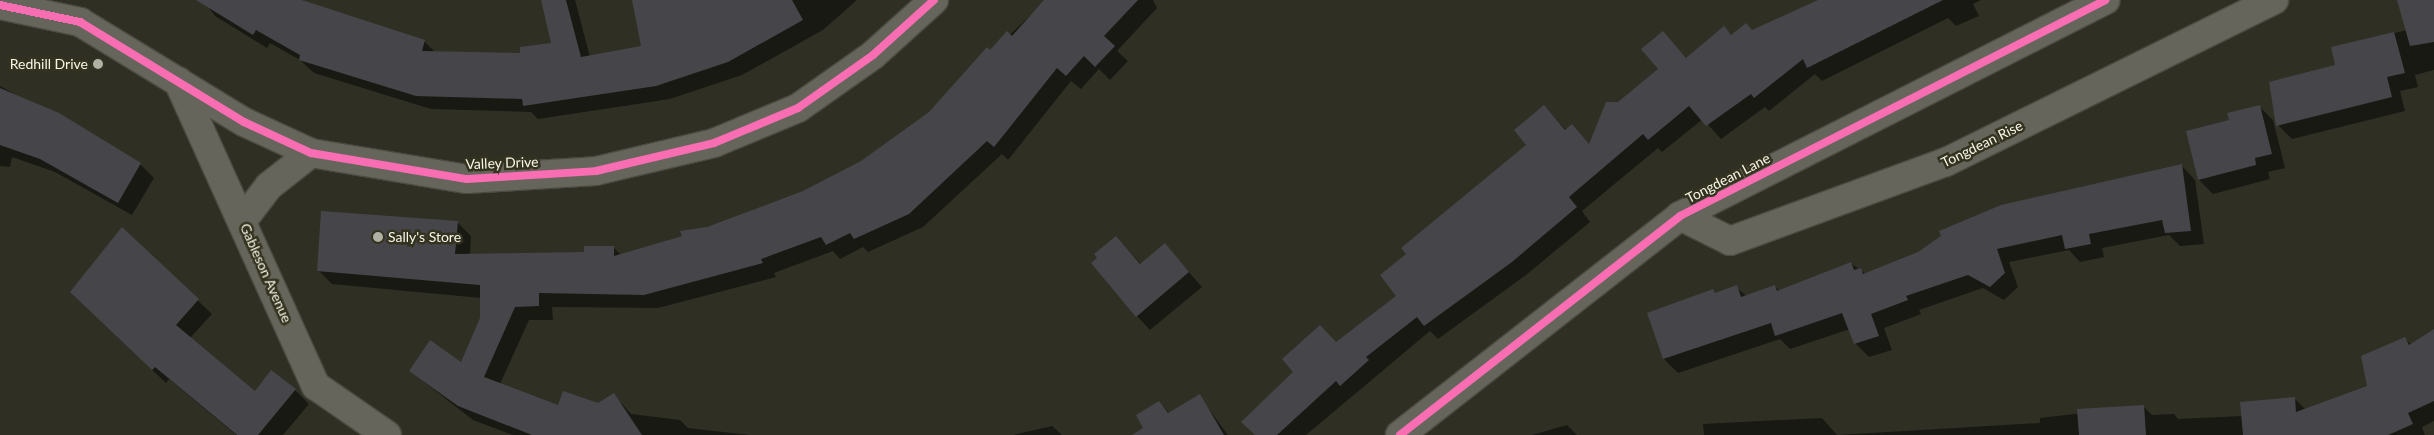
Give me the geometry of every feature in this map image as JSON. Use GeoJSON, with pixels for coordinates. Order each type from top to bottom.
{"type":"FeatureCollection","features":[{"type":"Feature","properties":{"kind":"street","name":"Valley Drive"},"geometry":{"type":"LineString","coordinates":[[0,5],[76,11],[178,82],[244,122],[311,153],[468,178],[596,171],[714,143],[798,108],[873,55],[934,0]]}},
{"type":"Feature","properties":{"kind":"street","name":"Tongdean Lane"},"geometry":{"type":"LineString","coordinates":[[1405,433],[1680,216],[2105,0]]}},
{"type":"Feature","properties":{"kind":"street","name":"Tongdean Rise"},"geometry":{"type":"LineString","coordinates":[[1680,216],[1730,242],[1946,162],[2274,0]]}},
{"type":"Feature","properties":{"kind":"street","name":"Gableson Avenue"},"geometry":{"type":"LineString","coordinates":[[178,82],[243,220],[316,386],[387,435]]}},
{"type":"Feature","properties":{"kind":"street"},"geometry":{"type":"LineString","coordinates":[[243,220],[269,186],[311,153]]}},
{"type":"Feature","properties":{"kind":"building"},"geometry":{"type":"Polygon","coordinates":[[[196,0],[302,0],[425,40],[422,51],[520,53],[520,47],[551,43],[541,0],[566,0],[581,57],[641,46],[632,0],[792,0],[803,20],[728,62],[656,86],[523,106],[522,99],[416,96],[299,60],[300,55],[256,30],[253,35],[196,0]]]}},
{"type":"Feature","properties":{"kind":"building"},"geometry":{"type":"Polygon","coordinates":[[[1044,0],[1138,0],[1104,36],[1115,46],[1095,67],[1084,56],[1066,76],[1057,68],[994,147],[987,141],[909,214],[854,239],[850,233],[826,245],[821,237],[761,259],[763,263],[644,295],[539,293],[539,306],[515,307],[484,377],[558,405],[563,391],[598,403],[614,393],[642,435],[532,435],[458,406],[409,371],[430,340],[461,362],[480,318],[480,285],[317,271],[321,211],[458,221],[455,254],[584,252],[584,246],[614,246],[614,256],[682,236],[680,231],[707,227],[803,191],[861,161],[929,112],[987,47],[990,50],[1007,31],[1012,36],[1044,0]]]}},
{"type":"Feature","properties":{"kind":"building"},"geometry":{"type":"Polygon","coordinates":[[[1818,0],[1943,0],[1807,68],[1803,59],[1754,98],[1751,94],[1706,126],[1689,106],[1648,140],[1643,134],[1569,197],[1577,207],[1512,262],[1424,326],[1417,317],[1366,357],[1369,360],[1340,386],[1336,381],[1277,435],[1255,435],[1241,422],[1293,372],[1282,359],[1320,325],[1336,342],[1396,296],[1380,275],[1406,254],[1401,248],[1526,145],[1514,130],[1544,105],[1565,130],[1572,124],[1589,144],[1606,102],[1618,102],[1658,69],[1641,49],[1663,31],[1686,58],[1724,26],[1731,35],[1746,23],[1752,30],[1818,0]]]}},
{"type":"Feature","properties":{"kind":"building"},"geometry":{"type":"Polygon","coordinates":[[[2397,0],[2434,0],[2434,42],[2410,46],[2397,0]]]}},
{"type":"Feature","properties":{"kind":"building"},"geometry":{"type":"Polygon","coordinates":[[[2394,32],[2405,73],[2387,77],[2392,97],[2276,126],[2269,82],[2335,65],[2331,47],[2394,32]]]}},
{"type":"Feature","properties":{"kind":"building"},"geometry":{"type":"Polygon","coordinates":[[[0,88],[59,113],[141,163],[118,203],[40,159],[0,145],[0,88]]]}},
{"type":"Feature","properties":{"kind":"building"},"geometry":{"type":"Polygon","coordinates":[[[2260,105],[2272,154],[2255,158],[2256,165],[2198,180],[2186,131],[2229,120],[2227,113],[2260,105]]]}},
{"type":"Feature","properties":{"kind":"building"},"geometry":{"type":"Polygon","coordinates":[[[2182,164],[2191,231],[2165,233],[2162,220],[2089,234],[2091,244],[2065,249],[2062,235],[1997,249],[2005,273],[1990,287],[1968,275],[1906,296],[1908,300],[1871,314],[1879,336],[1854,344],[1842,313],[1775,336],[1771,323],[1663,359],[1647,313],[1713,289],[1715,293],[1737,285],[1741,297],[1775,285],[1777,291],[1851,262],[1854,270],[1861,268],[1863,274],[1918,252],[1941,236],[1939,231],[2001,205],[2182,164]]]}},
{"type":"Feature","properties":{"kind":"building"},"geometry":{"type":"Polygon","coordinates":[[[122,227],[199,299],[176,325],[255,391],[271,370],[296,389],[258,435],[237,435],[155,367],[152,370],[70,292],[122,227]]]}},
{"type":"Feature","properties":{"kind":"building"},"geometry":{"type":"Polygon","coordinates":[[[1116,236],[1140,264],[1165,243],[1189,272],[1136,317],[1091,263],[1097,258],[1094,254],[1116,236]]]}},
{"type":"Feature","properties":{"kind":"building"},"geometry":{"type":"Polygon","coordinates":[[[2434,329],[2434,401],[2408,413],[2413,424],[2388,435],[2243,435],[2240,402],[2295,397],[2296,412],[2367,386],[2361,356],[2405,337],[2409,345],[2434,329]]]}},
{"type":"Feature","properties":{"kind":"building"},"geometry":{"type":"Polygon","coordinates":[[[1200,394],[1224,435],[1132,435],[1143,428],[1136,415],[1159,401],[1168,413],[1200,394]]]}},
{"type":"Feature","properties":{"kind":"building"},"geometry":{"type":"Polygon","coordinates":[[[2144,405],[2146,435],[2079,435],[2077,409],[2144,405]]]}},
{"type":"Feature","properties":{"kind":"cycle path"},"geometry":{"type":"LineString","coordinates":[[0,5],[80,22],[244,122],[311,153],[467,179],[596,171],[714,143],[798,108],[873,55],[934,0]]}},
{"type":"Feature","properties":{"kind":"cycle path"},"geometry":{"type":"LineString","coordinates":[[1400,435],[1680,216],[2105,0]]}},
{"type":"Feature","properties":{"kind":"place","name":"Redhill Drive"},"geometry":{"type":"Point","coordinates":[98,64]}},
{"type":"Feature","properties":{"kind":"place","name":"Sally's Store"},"geometry":{"type":"Point","coordinates":[378,237]}}]}
